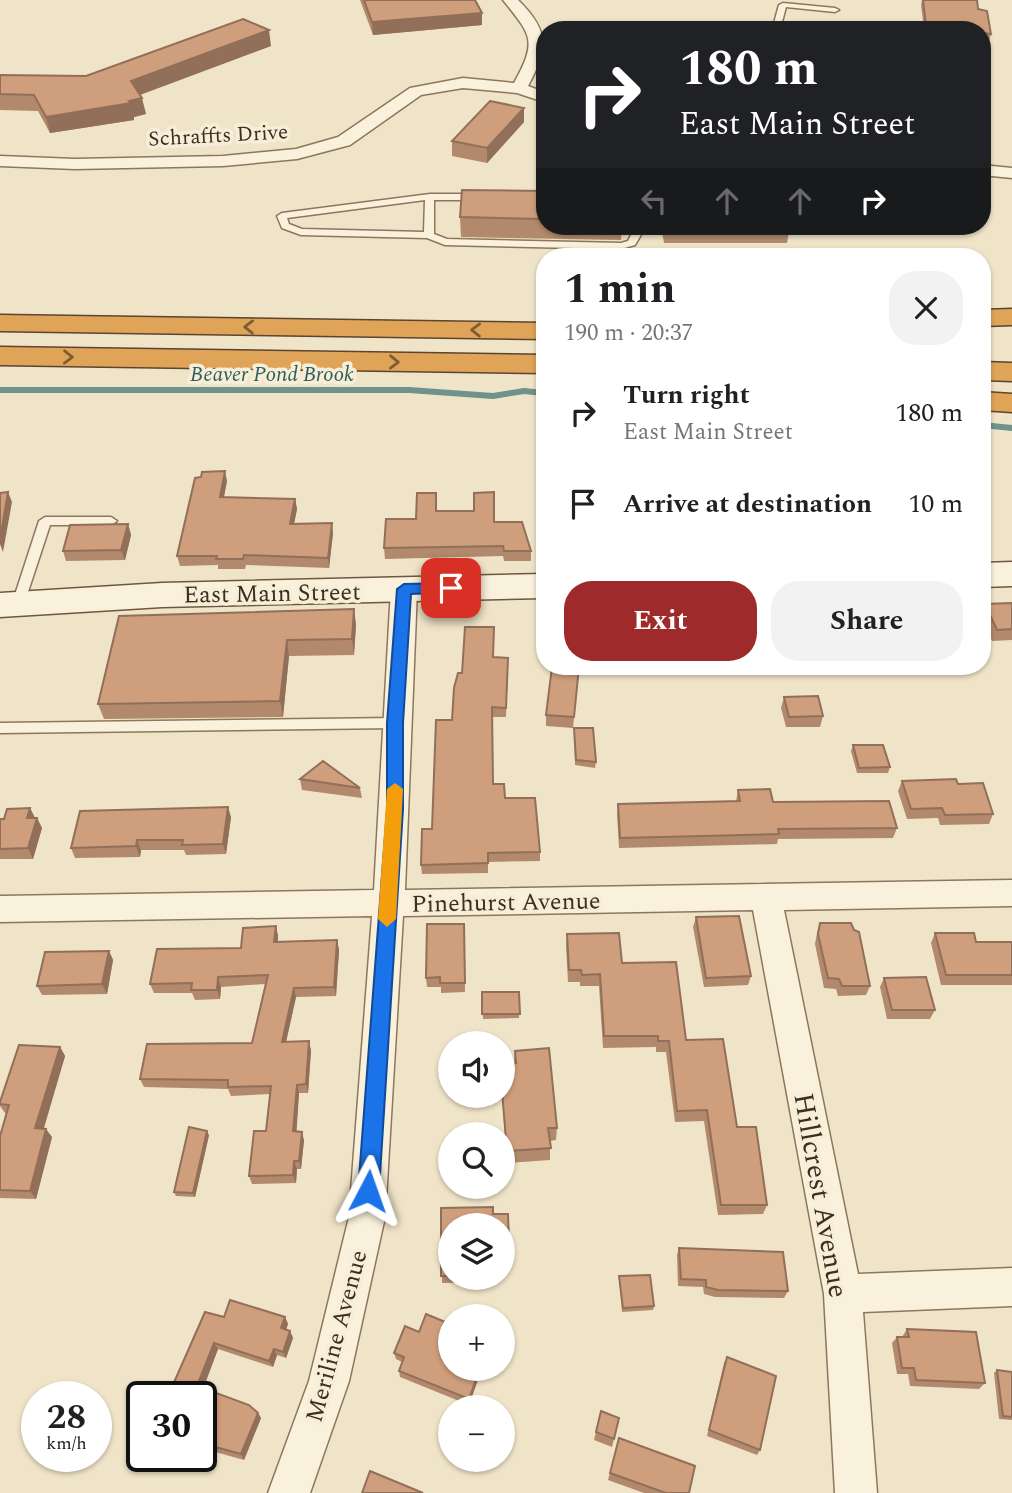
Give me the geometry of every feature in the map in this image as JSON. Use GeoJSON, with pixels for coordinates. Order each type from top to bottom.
{"type":"FeatureCollection","features":[{"type":"Feature","properties":{"kind":"highway"},"geometry":{"type":"LineString","coordinates":[[991,318],[1012,317]]}},
{"type":"Feature","properties":{"kind":"highway"},"geometry":{"type":"LineString","coordinates":[[0,323],[536,331]]}},
{"type":"Feature","properties":{"kind":"highway"},"geometry":{"type":"LineString","coordinates":[[991,338],[1012,338]]}},
{"type":"Feature","properties":{"kind":"highway"},"geometry":{"type":"LineString","coordinates":[[0,356],[536,365]]}},
{"type":"Feature","properties":{"kind":"highway"},"geometry":{"type":"LineString","coordinates":[[991,371],[1012,372]]}},
{"type":"Feature","properties":{"kind":"highway"},"geometry":{"type":"LineString","coordinates":[[991,402],[1012,403]]}},
{"type":"Feature","properties":{"kind":"main road"},"geometry":{"type":"LineString","coordinates":[[991,575],[1012,574]]}},
{"type":"Feature","properties":{"kind":"main road","name":"East Main Street"},"geometry":{"type":"LineString","coordinates":[[9,604],[162,595],[536,586]]}},
{"type":"Feature","properties":{"kind":"street"},"geometry":{"type":"LineString","coordinates":[[510,0],[529,20],[536,38]]}},
{"type":"Feature","properties":{"kind":"street"},"geometry":{"type":"LineString","coordinates":[[519,88],[536,58]]}},
{"type":"Feature","properties":{"kind":"street","name":"Schraffts Drive"},"geometry":{"type":"LineString","coordinates":[[0,161],[75,164],[223,161],[297,154],[344,141],[416,91],[463,83],[519,88],[536,94]]}},
{"type":"Feature","properties":{"kind":"street"},"geometry":{"type":"LineString","coordinates":[[991,171],[1012,173]]}},
{"type":"Feature","properties":{"kind":"street","name":"Meriline Avenue"},"geometry":{"type":"LineString","coordinates":[[289,1493],[329,1381],[367,1217],[395,809],[395,723],[404,589]]}},
{"type":"Feature","properties":{"kind":"street","name":"Pinehurst Avenue"},"geometry":{"type":"LineString","coordinates":[[0,910],[1012,893]]}},
{"type":"Feature","properties":{"kind":"street","name":"Hillcrest Avenue"},"geometry":{"type":"LineString","coordinates":[[766,899],[842,1294],[856,1493]]}},
{"type":"Feature","properties":{"kind":"street"},"geometry":{"type":"LineString","coordinates":[[842,1294],[1012,1287]]}},
{"type":"Feature","properties":{"kind":"lane"},"geometry":{"type":"LineString","coordinates":[[779,21],[783,5],[835,10]]}},
{"type":"Feature","properties":{"kind":"lane"},"geometry":{"type":"LineString","coordinates":[[485,197],[429,197],[282,216],[285,226],[301,232],[429,235],[445,242],[621,246],[632,243],[636,235]]}},
{"type":"Feature","properties":{"kind":"lane"},"geometry":{"type":"LineString","coordinates":[[429,197],[429,235]]}},
{"type":"Feature","properties":{"kind":"lane"},"geometry":{"type":"LineString","coordinates":[[9,604],[45,522],[111,521]]}},
{"type":"Feature","properties":{"kind":"lane"},"geometry":{"type":"LineString","coordinates":[[0,728],[395,723]]}},
{"type":"Feature","properties":{"kind":"building"},"geometry":{"type":"Polygon","coordinates":[[[364,0],[475,0],[482,13],[372,22],[364,0]]]}},
{"type":"Feature","properties":{"kind":"building"},"geometry":{"type":"Polygon","coordinates":[[[923,0],[977,0],[978,9],[987,11],[989,21],[926,21],[923,0]]]}},
{"type":"Feature","properties":{"kind":"building"},"geometry":{"type":"Polygon","coordinates":[[[243,19],[269,30],[131,81],[142,98],[129,101],[131,103],[46,117],[34,95],[0,94],[0,75],[86,76],[243,19]]]}},
{"type":"Feature","properties":{"kind":"building"},"geometry":{"type":"Polygon","coordinates":[[[490,101],[524,108],[487,148],[452,141],[490,101]]]}},
{"type":"Feature","properties":{"kind":"building"},"geometry":{"type":"Polygon","coordinates":[[[462,190],[536,191],[536,219],[460,217],[462,190]]]}},
{"type":"Feature","properties":{"kind":"building"},"geometry":{"type":"Polygon","coordinates":[[[225,471],[220,497],[295,499],[290,524],[332,523],[328,558],[244,555],[243,559],[216,559],[217,556],[177,556],[195,478],[201,477],[202,472],[225,471]]]}},
{"type":"Feature","properties":{"kind":"building"},"geometry":{"type":"Polygon","coordinates":[[[8,492],[0,539],[0,493],[8,492]]]}},
{"type":"Feature","properties":{"kind":"building"},"geometry":{"type":"Polygon","coordinates":[[[494,492],[494,522],[522,522],[531,551],[504,551],[503,546],[384,548],[386,519],[416,519],[417,493],[436,493],[436,511],[474,511],[474,493],[494,492]]]}},
{"type":"Feature","properties":{"kind":"building"},"geometry":{"type":"Polygon","coordinates":[[[128,524],[121,550],[63,551],[70,525],[128,524]]]}},
{"type":"Feature","properties":{"kind":"building"},"geometry":{"type":"Polygon","coordinates":[[[1012,603],[1012,629],[997,630],[991,617],[991,604],[1012,603]]]}},
{"type":"Feature","properties":{"kind":"building"},"geometry":{"type":"Polygon","coordinates":[[[354,609],[352,639],[287,640],[280,701],[98,704],[119,616],[354,609]]]}},
{"type":"Feature","properties":{"kind":"building"},"geometry":{"type":"Polygon","coordinates":[[[465,627],[494,627],[493,657],[508,658],[506,708],[492,707],[493,784],[504,784],[505,798],[535,798],[540,852],[488,853],[488,863],[421,865],[422,829],[432,829],[436,720],[452,720],[454,688],[458,673],[462,673],[465,627]]]}},
{"type":"Feature","properties":{"kind":"building"},"geometry":{"type":"Polygon","coordinates":[[[551,675],[578,675],[574,717],[546,715],[551,675]]]}},
{"type":"Feature","properties":{"kind":"building"},"geometry":{"type":"Polygon","coordinates":[[[818,696],[823,716],[789,717],[784,697],[818,696]]]}},
{"type":"Feature","properties":{"kind":"building"},"geometry":{"type":"Polygon","coordinates":[[[574,728],[593,728],[596,762],[576,760],[574,728]]]}},
{"type":"Feature","properties":{"kind":"building"},"geometry":{"type":"Polygon","coordinates":[[[853,745],[883,745],[890,767],[859,768],[853,745]]]}},
{"type":"Feature","properties":{"kind":"building"},"geometry":{"type":"Polygon","coordinates":[[[323,761],[360,788],[300,779],[323,761]]]}},
{"type":"Feature","properties":{"kind":"building"},"geometry":{"type":"Polygon","coordinates":[[[956,779],[958,784],[983,783],[993,814],[945,815],[942,808],[911,809],[902,781],[956,779]]]}},
{"type":"Feature","properties":{"kind":"building"},"geometry":{"type":"Polygon","coordinates":[[[770,789],[773,802],[889,801],[897,828],[778,829],[779,834],[620,838],[618,804],[740,801],[738,790],[770,789]]]}},
{"type":"Feature","properties":{"kind":"building"},"geometry":{"type":"Polygon","coordinates":[[[228,807],[223,844],[182,845],[183,840],[137,840],[136,846],[71,848],[80,811],[228,807]]]}},
{"type":"Feature","properties":{"kind":"building"},"geometry":{"type":"Polygon","coordinates":[[[30,808],[27,818],[37,818],[28,848],[0,849],[0,819],[4,819],[7,809],[30,808]]]}},
{"type":"Feature","properties":{"kind":"building"},"geometry":{"type":"Polygon","coordinates":[[[739,916],[751,976],[706,978],[696,917],[739,916]]]}},
{"type":"Feature","properties":{"kind":"building"},"geometry":{"type":"Polygon","coordinates":[[[820,923],[851,923],[854,930],[859,932],[870,986],[842,986],[839,979],[828,978],[818,934],[820,923]]]}},
{"type":"Feature","properties":{"kind":"building"},"geometry":{"type":"Polygon","coordinates":[[[427,924],[464,924],[465,983],[440,983],[440,977],[426,978],[427,924]]]}},
{"type":"Feature","properties":{"kind":"building"},"geometry":{"type":"Polygon","coordinates":[[[276,926],[274,942],[337,940],[334,987],[294,988],[282,1042],[309,1041],[306,1084],[297,1085],[293,1131],[302,1132],[299,1161],[294,1161],[293,1175],[249,1176],[254,1131],[266,1131],[271,1086],[228,1087],[228,1080],[140,1079],[147,1044],[252,1043],[268,975],[218,977],[217,990],[191,990],[192,983],[150,984],[157,949],[241,948],[243,928],[276,926]]]}},
{"type":"Feature","properties":{"kind":"building"},"geometry":{"type":"Polygon","coordinates":[[[619,933],[622,963],[676,962],[686,1040],[723,1039],[737,1127],[756,1127],[767,1205],[721,1205],[707,1110],[677,1111],[669,1041],[658,1041],[658,1036],[604,1036],[600,974],[582,975],[581,970],[569,970],[567,934],[619,933]]]}},
{"type":"Feature","properties":{"kind":"building"},"geometry":{"type":"Polygon","coordinates":[[[935,933],[974,933],[976,942],[1012,942],[1012,975],[946,975],[935,933]]]}},
{"type":"Feature","properties":{"kind":"building"},"geometry":{"type":"Polygon","coordinates":[[[109,951],[102,984],[37,986],[45,952],[109,951]]]}},
{"type":"Feature","properties":{"kind":"building"},"geometry":{"type":"Polygon","coordinates":[[[926,977],[935,1010],[892,1010],[884,978],[926,977]]]}},
{"type":"Feature","properties":{"kind":"building"},"geometry":{"type":"Polygon","coordinates":[[[482,992],[519,992],[520,1014],[482,1014],[482,992]]]}},
{"type":"Feature","properties":{"kind":"building"},"geometry":{"type":"Polygon","coordinates":[[[19,1045],[60,1047],[35,1128],[46,1129],[30,1191],[0,1190],[0,1136],[9,1105],[0,1102],[19,1045]]]}},
{"type":"Feature","properties":{"kind":"building"},"geometry":{"type":"Polygon","coordinates":[[[549,1048],[557,1128],[548,1128],[551,1148],[515,1150],[515,1122],[505,1122],[503,1108],[515,1108],[515,1051],[549,1048]]]}},
{"type":"Feature","properties":{"kind":"building"},"geometry":{"type":"Polygon","coordinates":[[[189,1127],[207,1131],[193,1193],[174,1192],[189,1127]]]}},
{"type":"Feature","properties":{"kind":"building"},"geometry":{"type":"Polygon","coordinates":[[[493,1207],[493,1213],[441,1213],[441,1208],[493,1207]]]}},
{"type":"Feature","properties":{"kind":"building"},"geometry":{"type":"Polygon","coordinates":[[[679,1248],[783,1252],[788,1291],[718,1290],[706,1287],[706,1280],[681,1279],[679,1248]]]}},
{"type":"Feature","properties":{"kind":"building"},"geometry":{"type":"Polygon","coordinates":[[[650,1275],[654,1306],[623,1308],[619,1276],[650,1275]]]}},
{"type":"Feature","properties":{"kind":"building"},"geometry":{"type":"Polygon","coordinates":[[[230,1300],[285,1317],[281,1328],[290,1331],[283,1352],[274,1349],[269,1361],[214,1343],[199,1381],[175,1381],[205,1312],[224,1317],[230,1300]]]}},
{"type":"Feature","properties":{"kind":"building"},"geometry":{"type":"Polygon","coordinates":[[[426,1314],[438,1319],[438,1381],[475,1381],[470,1395],[459,1395],[399,1371],[404,1357],[394,1353],[405,1326],[419,1332],[426,1314]]]}},
{"type":"Feature","properties":{"kind":"building"},"geometry":{"type":"Polygon","coordinates":[[[907,1329],[976,1332],[985,1383],[916,1380],[914,1368],[902,1368],[897,1337],[909,1337],[907,1329]]]}},
{"type":"Feature","properties":{"kind":"building"},"geometry":{"type":"Polygon","coordinates":[[[727,1357],[776,1376],[760,1450],[709,1430],[727,1357]]]}},
{"type":"Feature","properties":{"kind":"building"},"geometry":{"type":"Polygon","coordinates":[[[997,1370],[1012,1372],[1012,1417],[1003,1416],[997,1370]]]}},
{"type":"Feature","properties":{"kind":"building"},"geometry":{"type":"Polygon","coordinates":[[[217,1393],[249,1405],[258,1413],[241,1454],[217,1447],[217,1393]]]}},
{"type":"Feature","properties":{"kind":"building"},"geometry":{"type":"Polygon","coordinates":[[[601,1411],[619,1418],[614,1439],[596,1432],[601,1411]]]}},
{"type":"Feature","properties":{"kind":"building"},"geometry":{"type":"Polygon","coordinates":[[[619,1438],[695,1466],[689,1493],[666,1493],[610,1473],[619,1438]]]}},
{"type":"Feature","properties":{"kind":"building"},"geometry":{"type":"Polygon","coordinates":[[[370,1471],[423,1493],[362,1493],[370,1471]]]}},
{"type":"Feature","properties":{"kind":"waterway","name":"Beaver Pond Brook"},"geometry":{"type":"LineString","coordinates":[[0,390],[409,390],[493,396],[524,391],[536,392]]}},
{"type":"Feature","properties":{"kind":"waterway","name":"Beaver Pond Brook"},"geometry":{"type":"LineString","coordinates":[[991,426],[1012,428]]}},
{"type":"Feature","properties":{"kind":"slow traffic"},"geometry":{"type":"LineString","coordinates":[[387,919],[395,789]]}},
{"type":"Feature","properties":{"kind":"route"},"geometry":{"type":"LineString","coordinates":[[368,1191],[395,809],[395,723],[404,589],[451,588]]}}]}
